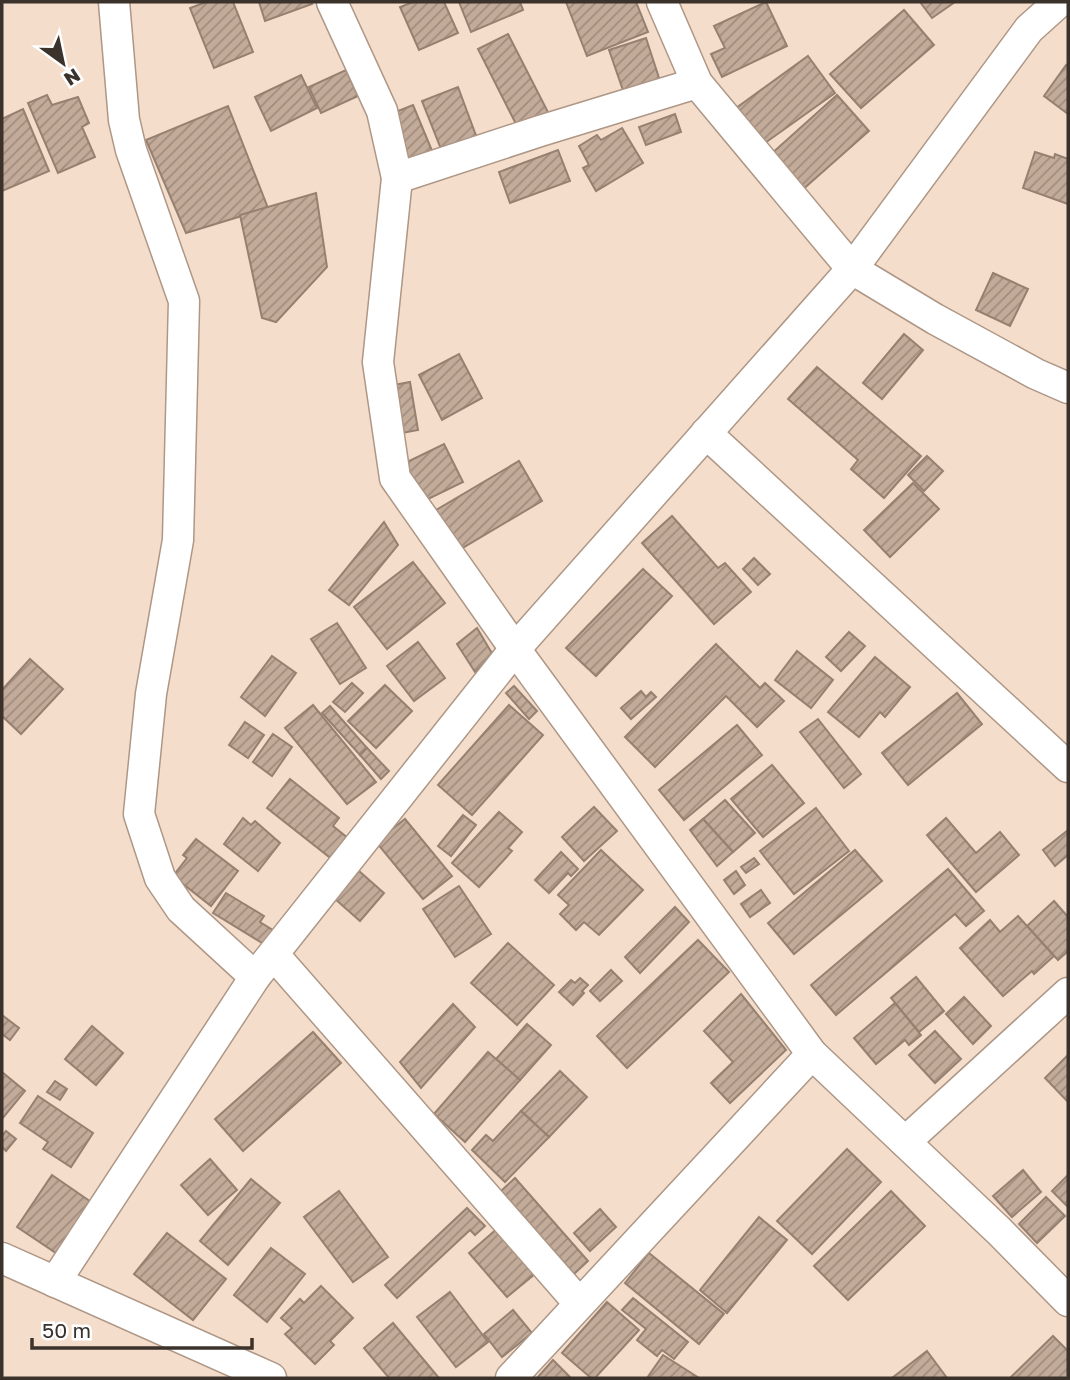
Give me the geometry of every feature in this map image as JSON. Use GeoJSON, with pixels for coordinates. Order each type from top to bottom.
{"type":"FeatureCollection","features":[{"type":"Feature","properties":{"kind":"street"},"geometry":{"type":"LineString","coordinates":[[114,2],[126,130],[184,301],[177,540],[150,694],[139,814],[160,877],[181,909],[265,966],[579,1303]]}},
{"type":"Feature","properties":{"kind":"street"},"geometry":{"type":"LineString","coordinates":[[332,2],[382,111],[397,178],[378,362],[395,478],[515,649],[812,1054],[1068,1301]]}},
{"type":"Feature","properties":{"kind":"street"},"geometry":{"type":"LineString","coordinates":[[662,2],[696,83],[852,269],[1003,356],[1068,388]]}},
{"type":"Feature","properties":{"kind":"street"},"geometry":{"type":"LineString","coordinates":[[55,1282],[265,966],[515,649],[852,269],[1029,29],[1059,2]]}},
{"type":"Feature","properties":{"kind":"street"},"geometry":{"type":"LineString","coordinates":[[397,178],[696,83]]}},
{"type":"Feature","properties":{"kind":"street"},"geometry":{"type":"LineString","coordinates":[[706,433],[1068,767]]}},
{"type":"Feature","properties":{"kind":"street"},"geometry":{"type":"LineString","coordinates":[[905,1142],[1068,993]]}},
{"type":"Feature","properties":{"kind":"street"},"geometry":{"type":"LineString","coordinates":[[511,1378],[812,1054]]}},
{"type":"Feature","properties":{"kind":"street"},"geometry":{"type":"LineString","coordinates":[[2,1258],[271,1378]]}},
{"type":"Feature","properties":{"kind":"building"},"geometry":{"type":"Polygon","coordinates":[[[206,2],[233,2],[253,52],[214,68],[190,8],[206,2]]]}},
{"type":"Feature","properties":{"kind":"building"},"geometry":{"type":"Polygon","coordinates":[[[259,2],[311,2],[312,4],[265,21],[259,2]]]}},
{"type":"Feature","properties":{"kind":"building"},"geometry":{"type":"Polygon","coordinates":[[[413,2],[444,2],[458,33],[419,50],[400,7],[413,2]]]}},
{"type":"Feature","properties":{"kind":"building"},"geometry":{"type":"Polygon","coordinates":[[[459,2],[520,2],[523,10],[471,32],[459,2]]]}},
{"type":"Feature","properties":{"kind":"building"},"geometry":{"type":"Polygon","coordinates":[[[566,2],[636,2],[648,32],[587,56],[566,2]]]}},
{"type":"Feature","properties":{"kind":"building"},"geometry":{"type":"Polygon","coordinates":[[[766,2],[787,46],[722,77],[711,54],[725,48],[714,26],[766,2]]]}},
{"type":"Feature","properties":{"kind":"building"},"geometry":{"type":"Polygon","coordinates":[[[920,2],[955,2],[932,18],[920,2]]]}},
{"type":"Feature","properties":{"kind":"building"},"geometry":{"type":"Polygon","coordinates":[[[904,10],[934,45],[861,108],[830,74],[904,10]]]}},
{"type":"Feature","properties":{"kind":"building"},"geometry":{"type":"Polygon","coordinates":[[[508,34],[551,118],[521,134],[478,49],[508,34]]]}},
{"type":"Feature","properties":{"kind":"building"},"geometry":{"type":"Polygon","coordinates":[[[646,38],[662,87],[626,99],[609,50],[646,38]]]}},
{"type":"Feature","properties":{"kind":"building"},"geometry":{"type":"Polygon","coordinates":[[[808,56],[835,93],[758,148],[732,111],[808,56]]]}},
{"type":"Feature","properties":{"kind":"building"},"geometry":{"type":"Polygon","coordinates":[[[1066,65],[1068,67],[1068,114],[1044,96],[1066,65]]]}},
{"type":"Feature","properties":{"kind":"building"},"geometry":{"type":"Polygon","coordinates":[[[346,70],[358,96],[321,113],[309,87],[346,70]]]}},
{"type":"Feature","properties":{"kind":"building"},"geometry":{"type":"Polygon","coordinates":[[[301,75],[317,108],[271,131],[255,97],[301,75]]]}},
{"type":"Feature","properties":{"kind":"building"},"geometry":{"type":"Polygon","coordinates":[[[458,87],[478,141],[443,154],[422,101],[458,87]]]}},
{"type":"Feature","properties":{"kind":"building"},"geometry":{"type":"Polygon","coordinates":[[[47,95],[52,105],[78,97],[89,123],[82,127],[95,157],[58,173],[28,103],[47,95]]]}},
{"type":"Feature","properties":{"kind":"building"},"geometry":{"type":"Polygon","coordinates":[[[837,95],[869,131],[801,191],[770,155],[837,95]]]}},
{"type":"Feature","properties":{"kind":"building"},"geometry":{"type":"Polygon","coordinates":[[[413,105],[435,158],[410,168],[388,115],[413,105]]]}},
{"type":"Feature","properties":{"kind":"building"},"geometry":{"type":"Polygon","coordinates":[[[228,106],[268,208],[186,233],[146,140],[228,106]]]}},
{"type":"Feature","properties":{"kind":"building"},"geometry":{"type":"Polygon","coordinates":[[[23,109],[49,171],[2,191],[2,119],[23,109]]]}},
{"type":"Feature","properties":{"kind":"building"},"geometry":{"type":"Polygon","coordinates":[[[675,114],[681,132],[646,145],[639,127],[675,114]]]}},
{"type":"Feature","properties":{"kind":"building"},"geometry":{"type":"Polygon","coordinates":[[[622,128],[643,163],[596,191],[583,168],[589,165],[579,146],[597,135],[601,140],[622,128]]]}},
{"type":"Feature","properties":{"kind":"building"},"geometry":{"type":"Polygon","coordinates":[[[558,150],[570,181],[510,203],[499,172],[558,150]]]}},
{"type":"Feature","properties":{"kind":"building"},"geometry":{"type":"Polygon","coordinates":[[[1035,152],[1054,158],[1055,154],[1068,159],[1068,204],[1023,188],[1035,152]]]}},
{"type":"Feature","properties":{"kind":"building"},"geometry":{"type":"Polygon","coordinates":[[[316,193],[327,267],[276,322],[262,318],[240,215],[316,193]]]}},
{"type":"Feature","properties":{"kind":"building"},"geometry":{"type":"Polygon","coordinates":[[[993,273],[1028,289],[1010,326],[976,310],[993,273]]]}},
{"type":"Feature","properties":{"kind":"building"},"geometry":{"type":"Polygon","coordinates":[[[904,334],[923,350],[882,399],[863,383],[904,334]]]}},
{"type":"Feature","properties":{"kind":"building"},"geometry":{"type":"Polygon","coordinates":[[[459,354],[482,398],[442,420],[419,375],[459,354]]]}},
{"type":"Feature","properties":{"kind":"building"},"geometry":{"type":"Polygon","coordinates":[[[817,367],[921,456],[884,498],[851,469],[858,460],[788,399],[817,367]]]}},
{"type":"Feature","properties":{"kind":"building"},"geometry":{"type":"Polygon","coordinates":[[[410,382],[418,430],[391,435],[383,387],[410,382]]]}},
{"type":"Feature","properties":{"kind":"building"},"geometry":{"type":"Polygon","coordinates":[[[444,444],[463,482],[422,502],[403,464],[444,444]]]}},
{"type":"Feature","properties":{"kind":"building"},"geometry":{"type":"Polygon","coordinates":[[[927,456],[943,471],[924,491],[908,475],[927,456]]]}},
{"type":"Feature","properties":{"kind":"building"},"geometry":{"type":"Polygon","coordinates":[[[519,461],[542,501],[459,550],[436,510],[519,461]]]}},
{"type":"Feature","properties":{"kind":"building"},"geometry":{"type":"Polygon","coordinates":[[[913,483],[939,509],[890,557],[864,530],[913,483]]]}},
{"type":"Feature","properties":{"kind":"building"},"geometry":{"type":"Polygon","coordinates":[[[672,516],[718,568],[725,563],[751,592],[714,624],[642,543],[672,516]]]}},
{"type":"Feature","properties":{"kind":"building"},"geometry":{"type":"Polygon","coordinates":[[[384,522],[398,545],[349,605],[329,590],[384,522]]]}},
{"type":"Feature","properties":{"kind":"building"},"geometry":{"type":"Polygon","coordinates":[[[754,558],[770,574],[758,585],[743,569],[754,558]]]}},
{"type":"Feature","properties":{"kind":"building"},"geometry":{"type":"Polygon","coordinates":[[[413,562],[445,603],[387,649],[354,607],[413,562]]]}},
{"type":"Feature","properties":{"kind":"building"},"geometry":{"type":"Polygon","coordinates":[[[643,569],[672,596],[596,676],[566,648],[643,569]]]}},
{"type":"Feature","properties":{"kind":"building"},"geometry":{"type":"Polygon","coordinates":[[[337,623],[366,668],[340,684],[311,639],[337,623]]]}},
{"type":"Feature","properties":{"kind":"building"},"geometry":{"type":"Polygon","coordinates":[[[477,628],[493,655],[475,672],[457,644],[477,628]]]}},
{"type":"Feature","properties":{"kind":"building"},"geometry":{"type":"Polygon","coordinates":[[[849,632],[865,646],[841,671],[826,657],[849,632]]]}},
{"type":"Feature","properties":{"kind":"building"},"geometry":{"type":"Polygon","coordinates":[[[418,642],[445,678],[414,701],[387,666],[418,642]]]}},
{"type":"Feature","properties":{"kind":"building"},"geometry":{"type":"Polygon","coordinates":[[[716,644],[760,688],[765,683],[784,701],[757,727],[726,696],[655,767],[625,737],[716,644]]]}},
{"type":"Feature","properties":{"kind":"building"},"geometry":{"type":"Polygon","coordinates":[[[797,651],[833,680],[811,708],[775,680],[797,651]]]}},
{"type":"Feature","properties":{"kind":"building"},"geometry":{"type":"Polygon","coordinates":[[[272,656],[296,673],[265,716],[241,697],[272,656]]]}},
{"type":"Feature","properties":{"kind":"building"},"geometry":{"type":"Polygon","coordinates":[[[875,657],[910,687],[885,717],[880,712],[859,737],[828,712],[875,657]]]}},
{"type":"Feature","properties":{"kind":"building"},"geometry":{"type":"Polygon","coordinates":[[[30,659],[63,689],[21,734],[2,716],[2,690],[30,659]]]}},
{"type":"Feature","properties":{"kind":"building"},"geometry":{"type":"Polygon","coordinates":[[[352,683],[363,693],[345,712],[333,702],[352,683]]]}},
{"type":"Feature","properties":{"kind":"building"},"geometry":{"type":"Polygon","coordinates":[[[385,685],[412,711],[376,748],[348,721],[385,685]]]}},
{"type":"Feature","properties":{"kind":"building"},"geometry":{"type":"Polygon","coordinates":[[[514,686],[537,711],[529,719],[506,693],[514,686]]]}},
{"type":"Feature","properties":{"kind":"building"},"geometry":{"type":"Polygon","coordinates":[[[641,691],[646,697],[651,692],[656,697],[631,719],[621,708],[641,691]]]}},
{"type":"Feature","properties":{"kind":"building"},"geometry":{"type":"Polygon","coordinates":[[[957,693],[982,724],[908,785],[882,753],[957,693]]]}},
{"type":"Feature","properties":{"kind":"building"},"geometry":{"type":"Polygon","coordinates":[[[313,705],[376,782],[347,804],[285,728],[313,705]]]}},
{"type":"Feature","properties":{"kind":"building"},"geometry":{"type":"Polygon","coordinates":[[[509,705],[543,735],[472,815],[438,785],[509,705]]]}},
{"type":"Feature","properties":{"kind":"building"},"geometry":{"type":"Polygon","coordinates":[[[330,706],[367,748],[360,755],[322,713],[330,706]]]}},
{"type":"Feature","properties":{"kind":"building"},"geometry":{"type":"Polygon","coordinates":[[[818,719],[861,774],[844,788],[800,732],[818,719]]]}},
{"type":"Feature","properties":{"kind":"building"},"geometry":{"type":"Polygon","coordinates":[[[245,722],[264,735],[248,758],[229,745],[245,722]]]}},
{"type":"Feature","properties":{"kind":"building"},"geometry":{"type":"Polygon","coordinates":[[[737,725],[762,755],[684,820],[659,790],[737,725]]]}},
{"type":"Feature","properties":{"kind":"building"},"geometry":{"type":"Polygon","coordinates":[[[273,734],[292,747],[272,776],[253,762],[273,734]]]}},
{"type":"Feature","properties":{"kind":"building"},"geometry":{"type":"Polygon","coordinates":[[[367,748],[389,771],[381,779],[360,755],[367,748]]]}},
{"type":"Feature","properties":{"kind":"building"},"geometry":{"type":"Polygon","coordinates":[[[772,765],[804,803],[763,837],[731,799],[772,765]]]}},
{"type":"Feature","properties":{"kind":"building"},"geometry":{"type":"Polygon","coordinates":[[[290,779],[339,818],[333,826],[349,839],[333,860],[267,808],[290,779]]]}},
{"type":"Feature","properties":{"kind":"building"},"geometry":{"type":"Polygon","coordinates":[[[725,800],[755,833],[733,852],[703,819],[725,800]]]}},
{"type":"Feature","properties":{"kind":"building"},"geometry":{"type":"Polygon","coordinates":[[[594,807],[617,831],[584,861],[562,837],[594,807]]]}},
{"type":"Feature","properties":{"kind":"building"},"geometry":{"type":"Polygon","coordinates":[[[816,808],[849,851],[794,894],[760,851],[816,808]]]}},
{"type":"Feature","properties":{"kind":"building"},"geometry":{"type":"Polygon","coordinates":[[[499,812],[522,832],[508,848],[512,851],[479,887],[452,863],[499,812]]]}},
{"type":"Feature","properties":{"kind":"building"},"geometry":{"type":"Polygon","coordinates":[[[463,815],[476,825],[451,856],[438,846],[463,815]]]}},
{"type":"Feature","properties":{"kind":"building"},"geometry":{"type":"Polygon","coordinates":[[[243,818],[251,825],[255,821],[280,843],[258,871],[224,844],[243,818]]]}},
{"type":"Feature","properties":{"kind":"building"},"geometry":{"type":"Polygon","coordinates":[[[946,818],[976,853],[1000,832],[1019,855],[976,892],[927,835],[946,818]]]}},
{"type":"Feature","properties":{"kind":"building"},"geometry":{"type":"Polygon","coordinates":[[[405,819],[452,876],[423,899],[376,842],[405,819]]]}},
{"type":"Feature","properties":{"kind":"building"},"geometry":{"type":"Polygon","coordinates":[[[703,819],[733,852],[717,866],[690,830],[703,819]]]}},
{"type":"Feature","properties":{"kind":"building"},"geometry":{"type":"Polygon","coordinates":[[[1068,830],[1068,855],[1055,866],[1043,850],[1068,830]]]}},
{"type":"Feature","properties":{"kind":"building"},"geometry":{"type":"Polygon","coordinates":[[[196,839],[238,871],[211,906],[173,876],[187,858],[183,855],[196,839]]]}},
{"type":"Feature","properties":{"kind":"building"},"geometry":{"type":"Polygon","coordinates":[[[601,850],[643,890],[599,935],[584,922],[576,930],[560,914],[569,905],[558,895],[601,850]]]}},
{"type":"Feature","properties":{"kind":"building"},"geometry":{"type":"Polygon","coordinates":[[[855,850],[882,881],[794,954],[768,923],[855,850]]]}},
{"type":"Feature","properties":{"kind":"building"},"geometry":{"type":"Polygon","coordinates":[[[561,852],[578,869],[571,876],[568,873],[549,893],[535,880],[561,852]]]}},
{"type":"Feature","properties":{"kind":"building"},"geometry":{"type":"Polygon","coordinates":[[[754,858],[759,864],[746,873],[741,867],[754,858]]]}},
{"type":"Feature","properties":{"kind":"building"},"geometry":{"type":"Polygon","coordinates":[[[948,869],[984,911],[966,926],[955,914],[836,1015],[811,985],[948,869]]]}},
{"type":"Feature","properties":{"kind":"building"},"geometry":{"type":"Polygon","coordinates":[[[359,871],[384,893],[360,921],[335,899],[359,871]]]}},
{"type":"Feature","properties":{"kind":"building"},"geometry":{"type":"Polygon","coordinates":[[[736,871],[745,885],[734,894],[724,880],[736,871]]]}},
{"type":"Feature","properties":{"kind":"building"},"geometry":{"type":"Polygon","coordinates":[[[459,886],[491,934],[455,957],[423,909],[459,886]]]}},
{"type":"Feature","properties":{"kind":"building"},"geometry":{"type":"Polygon","coordinates":[[[761,890],[770,903],[750,917],[741,904],[761,890]]]}},
{"type":"Feature","properties":{"kind":"building"},"geometry":{"type":"Polygon","coordinates":[[[226,893],[264,916],[260,922],[276,932],[267,946],[213,913],[226,893]]]}},
{"type":"Feature","properties":{"kind":"building"},"geometry":{"type":"Polygon","coordinates":[[[1054,901],[1068,917],[1068,951],[1058,960],[1027,926],[1054,901]]]}},
{"type":"Feature","properties":{"kind":"building"},"geometry":{"type":"Polygon","coordinates":[[[675,907],[689,922],[640,973],[625,957],[675,907]]]}},
{"type":"Feature","properties":{"kind":"building"},"geometry":{"type":"Polygon","coordinates":[[[1018,916],[1054,956],[1003,996],[960,948],[990,920],[1000,932],[1018,916]]]}},
{"type":"Feature","properties":{"kind":"building"},"geometry":{"type":"Polygon","coordinates":[[[698,940],[729,972],[627,1068],[597,1036],[698,940]]]}},
{"type":"Feature","properties":{"kind":"building"},"geometry":{"type":"Polygon","coordinates":[[[508,943],[554,985],[517,1025],[471,983],[508,943]]]}},
{"type":"Feature","properties":{"kind":"building"},"geometry":{"type":"Polygon","coordinates":[[[611,970],[622,981],[600,1001],[590,991],[611,970]]]}},
{"type":"Feature","properties":{"kind":"building"},"geometry":{"type":"Polygon","coordinates":[[[916,977],[944,1011],[919,1032],[891,998],[916,977]]]}},
{"type":"Feature","properties":{"kind":"building"},"geometry":{"type":"Polygon","coordinates":[[[580,978],[588,985],[573,1005],[559,992],[571,980],[575,983],[580,978]]]}},
{"type":"Feature","properties":{"kind":"building"},"geometry":{"type":"Polygon","coordinates":[[[741,994],[786,1050],[730,1103],[711,1083],[733,1062],[704,1031],[741,994]]]}},
{"type":"Feature","properties":{"kind":"building"},"geometry":{"type":"Polygon","coordinates":[[[964,997],[991,1026],[973,1044],[946,1014],[964,997]]]}},
{"type":"Feature","properties":{"kind":"building"},"geometry":{"type":"Polygon","coordinates":[[[895,1003],[921,1035],[909,1045],[905,1040],[876,1064],[854,1038],[895,1003]]]}},
{"type":"Feature","properties":{"kind":"building"},"geometry":{"type":"Polygon","coordinates":[[[453,1004],[475,1027],[421,1088],[400,1062],[453,1004]]]}},
{"type":"Feature","properties":{"kind":"building"},"geometry":{"type":"Polygon","coordinates":[[[2,1015],[19,1028],[10,1040],[2,1034],[2,1015]]]}},
{"type":"Feature","properties":{"kind":"building"},"geometry":{"type":"Polygon","coordinates":[[[527,1024],[551,1045],[520,1080],[496,1059],[527,1024]]]}},
{"type":"Feature","properties":{"kind":"building"},"geometry":{"type":"Polygon","coordinates":[[[92,1026],[123,1053],[96,1085],[65,1059],[92,1026]]]}},
{"type":"Feature","properties":{"kind":"building"},"geometry":{"type":"Polygon","coordinates":[[[935,1031],[961,1059],[935,1083],[909,1055],[935,1031]]]}},
{"type":"Feature","properties":{"kind":"building"},"geometry":{"type":"Polygon","coordinates":[[[313,1032],[341,1063],[243,1151],[215,1119],[313,1032]]]}},
{"type":"Feature","properties":{"kind":"building"},"geometry":{"type":"Polygon","coordinates":[[[488,1052],[520,1080],[465,1142],[434,1114],[488,1052]]]}},
{"type":"Feature","properties":{"kind":"building"},"geometry":{"type":"Polygon","coordinates":[[[1068,1055],[1068,1102],[1045,1078],[1068,1055]]]}},
{"type":"Feature","properties":{"kind":"building"},"geometry":{"type":"Polygon","coordinates":[[[560,1071],[587,1097],[549,1137],[521,1111],[560,1071]]]}},
{"type":"Feature","properties":{"kind":"building"},"geometry":{"type":"Polygon","coordinates":[[[2,1072],[25,1091],[2,1119],[2,1072]]]}},
{"type":"Feature","properties":{"kind":"building"},"geometry":{"type":"Polygon","coordinates":[[[55,1081],[67,1089],[60,1100],[47,1092],[55,1081]]]}},
{"type":"Feature","properties":{"kind":"building"},"geometry":{"type":"Polygon","coordinates":[[[38,1096],[93,1133],[71,1167],[43,1149],[48,1142],[20,1123],[38,1096]]]}},
{"type":"Feature","properties":{"kind":"building"},"geometry":{"type":"Polygon","coordinates":[[[521,1111],[549,1137],[505,1182],[472,1150],[486,1135],[493,1141],[521,1111]]]}},
{"type":"Feature","properties":{"kind":"building"},"geometry":{"type":"Polygon","coordinates":[[[6,1131],[16,1139],[6,1151],[2,1147],[2,1136],[6,1131]]]}},
{"type":"Feature","properties":{"kind":"building"},"geometry":{"type":"Polygon","coordinates":[[[847,1149],[881,1182],[812,1254],[777,1221],[847,1149]]]}},
{"type":"Feature","properties":{"kind":"building"},"geometry":{"type":"Polygon","coordinates":[[[210,1159],[237,1190],[208,1215],[181,1185],[210,1159]]]}},
{"type":"Feature","properties":{"kind":"building"},"geometry":{"type":"Polygon","coordinates":[[[1023,1170],[1041,1192],[1012,1217],[993,1196],[1023,1170]]]}},
{"type":"Feature","properties":{"kind":"building"},"geometry":{"type":"Polygon","coordinates":[[[52,1175],[91,1202],[56,1253],[17,1227],[52,1175]]]}},
{"type":"Feature","properties":{"kind":"building"},"geometry":{"type":"Polygon","coordinates":[[[1068,1175],[1068,1207],[1052,1191],[1068,1175]]]}},
{"type":"Feature","properties":{"kind":"building"},"geometry":{"type":"Polygon","coordinates":[[[515,1178],[588,1261],[574,1274],[501,1191],[515,1178]]]}},
{"type":"Feature","properties":{"kind":"building"},"geometry":{"type":"Polygon","coordinates":[[[251,1179],[280,1203],[228,1265],[200,1241],[251,1179]]]}},
{"type":"Feature","properties":{"kind":"building"},"geometry":{"type":"Polygon","coordinates":[[[339,1191],[388,1257],[353,1282],[304,1217],[339,1191]]]}},
{"type":"Feature","properties":{"kind":"building"},"geometry":{"type":"Polygon","coordinates":[[[891,1191],[925,1226],[848,1300],[814,1266],[891,1191]]]}},
{"type":"Feature","properties":{"kind":"building"},"geometry":{"type":"Polygon","coordinates":[[[1046,1197],[1065,1216],[1037,1243],[1019,1224],[1046,1197]]]}},
{"type":"Feature","properties":{"kind":"building"},"geometry":{"type":"Polygon","coordinates":[[[467,1208],[485,1226],[475,1235],[470,1230],[397,1298],[385,1285],[467,1208]]]}},
{"type":"Feature","properties":{"kind":"building"},"geometry":{"type":"Polygon","coordinates":[[[600,1209],[616,1227],[590,1251],[574,1233],[600,1209]]]}},
{"type":"Feature","properties":{"kind":"building"},"geometry":{"type":"Polygon","coordinates":[[[759,1217],[787,1240],[727,1313],[700,1290],[759,1217]]]}},
{"type":"Feature","properties":{"kind":"building"},"geometry":{"type":"Polygon","coordinates":[[[498,1228],[536,1273],[507,1297],[469,1253],[498,1228]]]}},
{"type":"Feature","properties":{"kind":"building"},"geometry":{"type":"Polygon","coordinates":[[[167,1233],[226,1279],[193,1320],[134,1274],[167,1233]]]}},
{"type":"Feature","properties":{"kind":"building"},"geometry":{"type":"Polygon","coordinates":[[[271,1248],[305,1274],[267,1322],[234,1295],[271,1248]]]}},
{"type":"Feature","properties":{"kind":"building"},"geometry":{"type":"Polygon","coordinates":[[[649,1253],[724,1314],[699,1344],[625,1283],[649,1253]]]}},
{"type":"Feature","properties":{"kind":"building"},"geometry":{"type":"Polygon","coordinates":[[[321,1286],[353,1318],[330,1341],[334,1345],[315,1364],[285,1334],[292,1328],[281,1318],[300,1299],[304,1303],[321,1286]]]}},
{"type":"Feature","properties":{"kind":"building"},"geometry":{"type":"Polygon","coordinates":[[[450,1292],[488,1342],[456,1367],[417,1317],[450,1292]]]}},
{"type":"Feature","properties":{"kind":"building"},"geometry":{"type":"Polygon","coordinates":[[[633,1298],[688,1342],[674,1359],[662,1350],[657,1356],[637,1340],[646,1329],[622,1310],[633,1298]]]}},
{"type":"Feature","properties":{"kind":"building"},"geometry":{"type":"Polygon","coordinates":[[[607,1302],[639,1330],[595,1378],[591,1378],[562,1353],[607,1302]]]}},
{"type":"Feature","properties":{"kind":"building"},"geometry":{"type":"Polygon","coordinates":[[[513,1310],[532,1333],[502,1357],[484,1334],[513,1310]]]}},
{"type":"Feature","properties":{"kind":"building"},"geometry":{"type":"Polygon","coordinates":[[[393,1323],[439,1378],[389,1378],[364,1348],[393,1323]]]}},
{"type":"Feature","properties":{"kind":"building"},"geometry":{"type":"Polygon","coordinates":[[[1053,1336],[1068,1351],[1068,1378],[1010,1378],[1053,1336]]]}},
{"type":"Feature","properties":{"kind":"building"},"geometry":{"type":"Polygon","coordinates":[[[927,1351],[947,1378],[892,1378],[927,1351]]]}},
{"type":"Feature","properties":{"kind":"building"},"geometry":{"type":"Polygon","coordinates":[[[663,1355],[699,1378],[647,1378],[663,1355]]]}},
{"type":"Feature","properties":{"kind":"building"},"geometry":{"type":"Polygon","coordinates":[[[553,1360],[571,1378],[537,1378],[553,1360]]]}}]}
